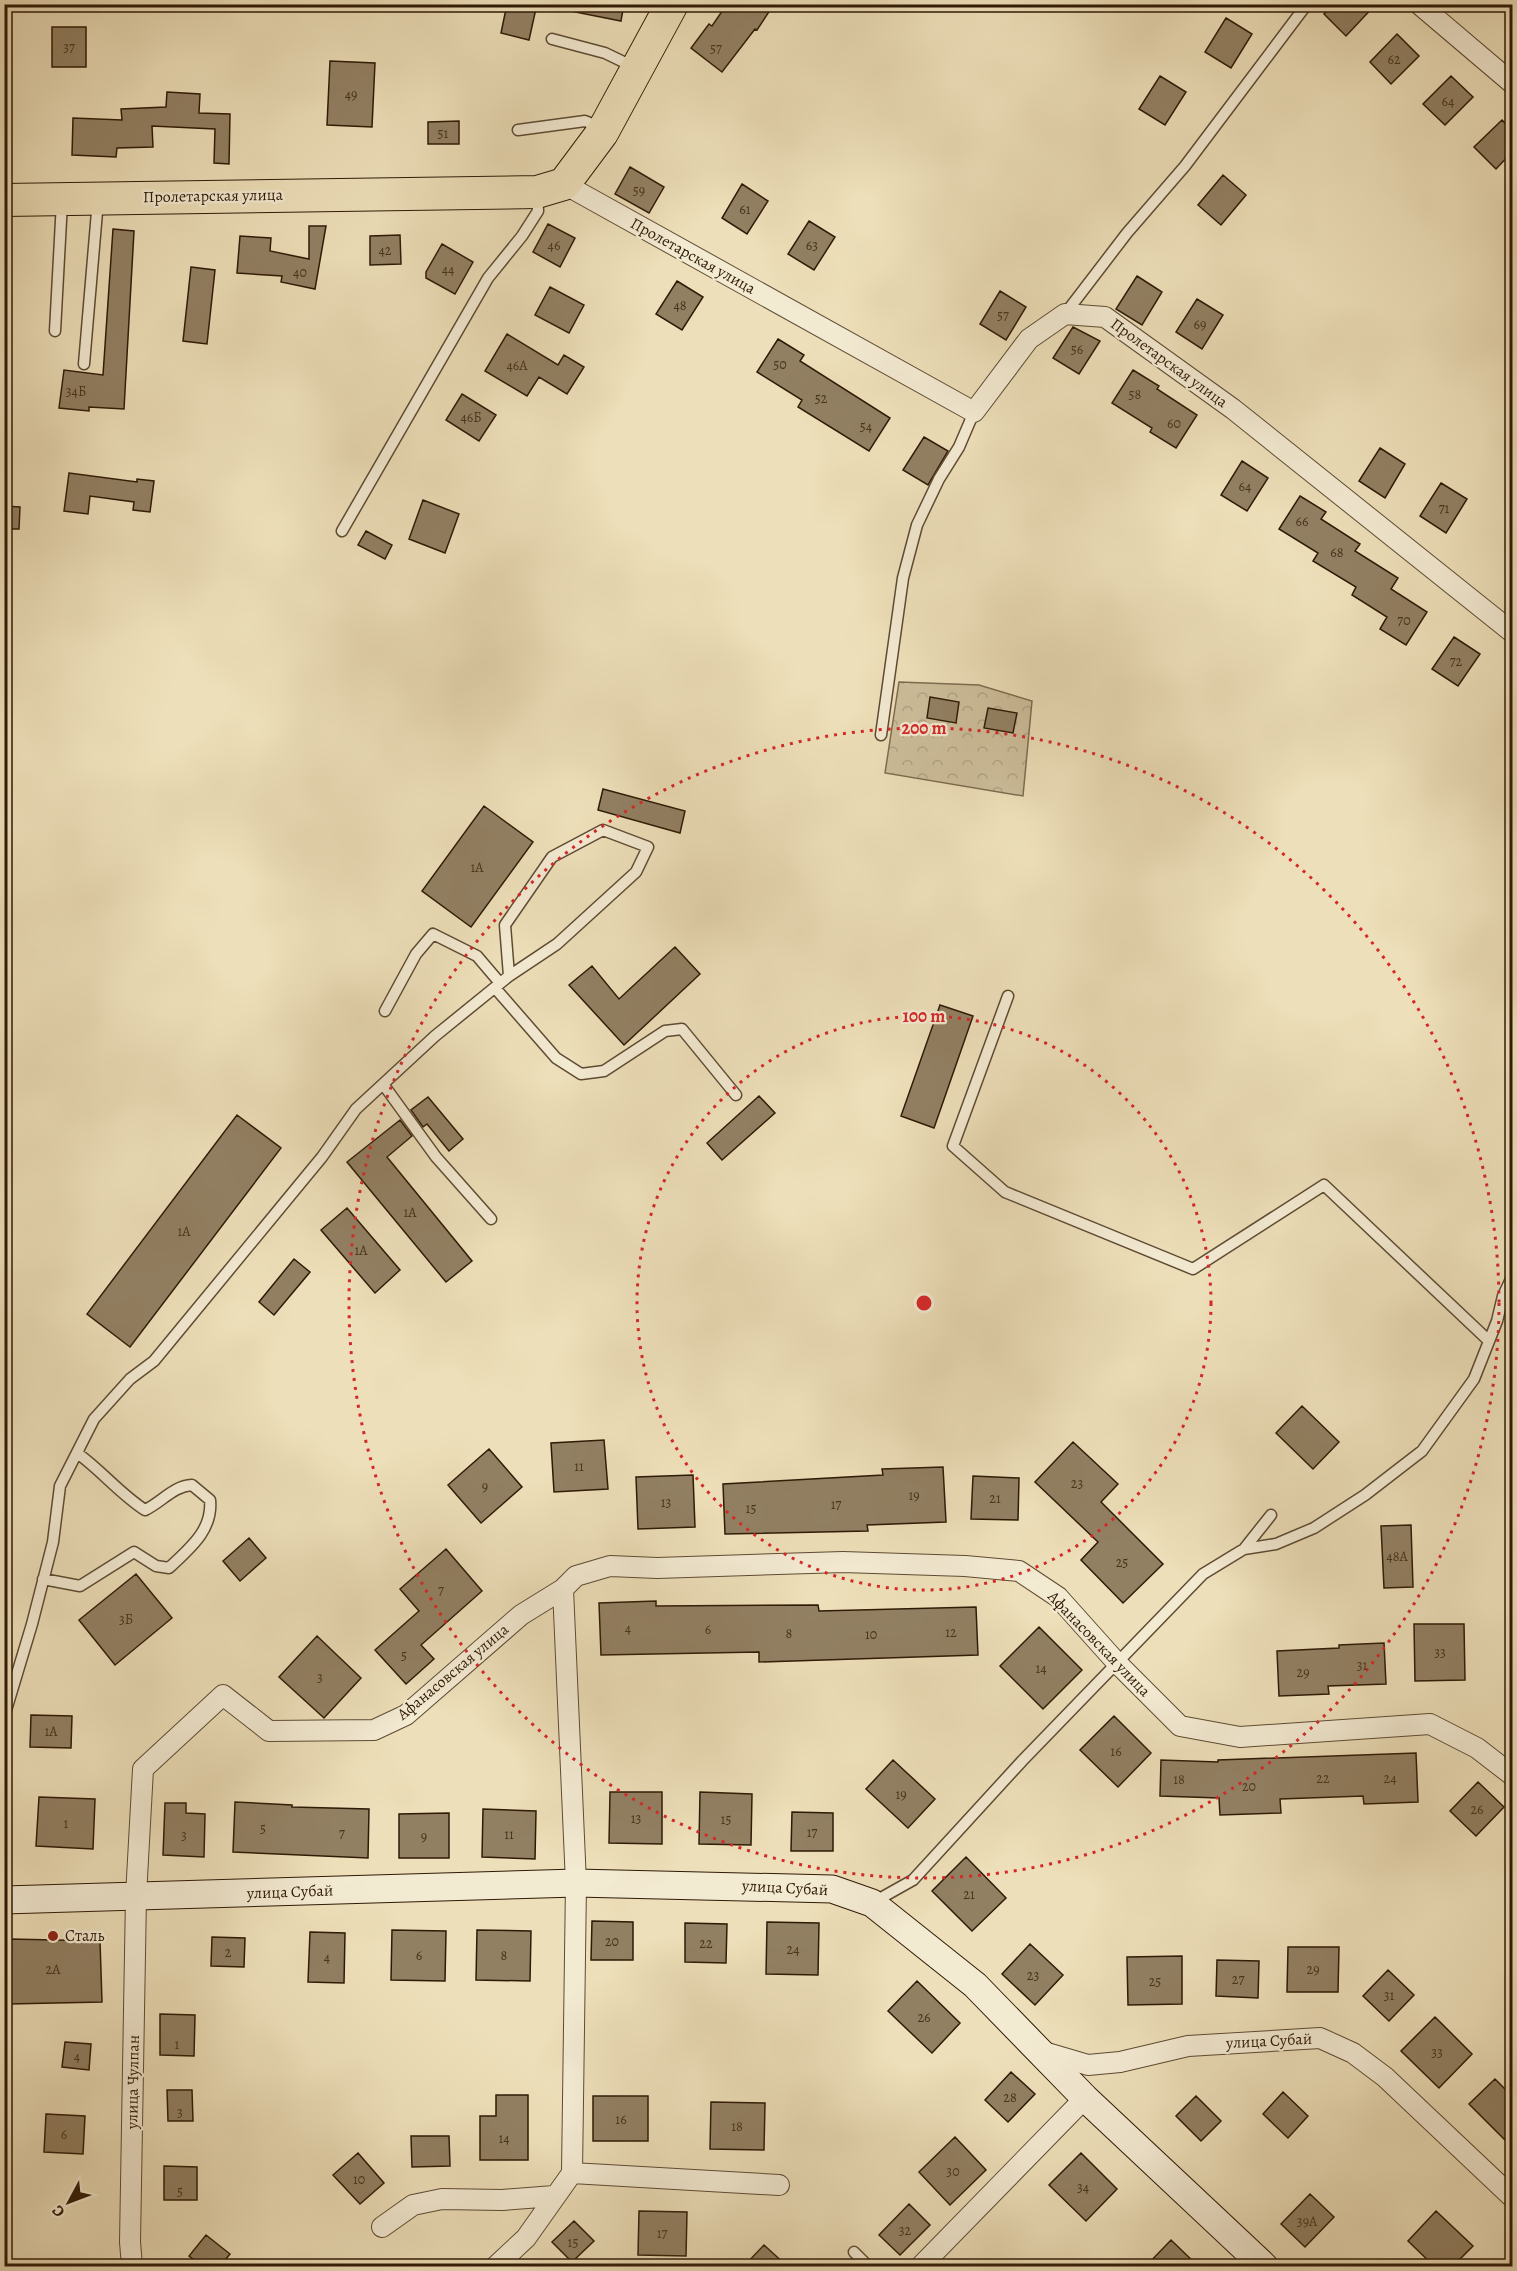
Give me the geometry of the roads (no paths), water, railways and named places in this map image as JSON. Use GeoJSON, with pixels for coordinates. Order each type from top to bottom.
{"type":"FeatureCollection","features":[{"type":"Feature","properties":{"kind":"main road"},"geometry":{"type":"LineString","coordinates":[[551,188],[604,129],[672,4]]}},
{"type":"Feature","properties":{"kind":"main road","name":"Пролетарская улица"},"geometry":{"type":"LineString","coordinates":[[4,200],[551,188]]}},
{"type":"Feature","properties":{"kind":"street"},"geometry":{"type":"LineString","coordinates":[[1419,4],[1512,82]]}},
{"type":"Feature","properties":{"kind":"street","name":"Пролетарская улица"},"geometry":{"type":"LineString","coordinates":[[551,188],[974,412]]}},
{"type":"Feature","properties":{"kind":"street"},"geometry":{"type":"LineString","coordinates":[[974,412],[1029,339],[1065,314]]}},
{"type":"Feature","properties":{"kind":"street","name":"Пролетарская улица"},"geometry":{"type":"LineString","coordinates":[[1065,314],[1105,317],[1233,409],[1512,632]]}},
{"type":"Feature","properties":{"kind":"street","name":"Афанасовская улица"},"geometry":{"type":"LineString","coordinates":[[136,1896],[143,1769],[223,1695],[269,1731],[374,1730],[406,1715],[521,1615],[563,1589],[576,1576],[610,1566],[657,1568],[843,1562],[965,1566],[1019,1571],[1058,1597],[1118,1664],[1180,1726],[1240,1737],[1430,1724],[1477,1748],[1510,1770]]}},
{"type":"Feature","properties":{"kind":"street"},"geometry":{"type":"LineString","coordinates":[[496,2266],[526,2238],[572,2173],[576,1884],[563,1589]]}},
{"type":"Feature","properties":{"kind":"street","name":"улица Субай"},"geometry":{"type":"LineString","coordinates":[[4,1900],[576,1884],[832,1889],[872,1903],[975,1984],[1044,2052],[1085,2098],[1264,2266]]}},
{"type":"Feature","properties":{"kind":"street","name":"улица Чулпан"},"geometry":{"type":"LineString","coordinates":[[132,2266],[130,2242],[136,1896]]}},
{"type":"Feature","properties":{"kind":"street","name":"улица Субай"},"geometry":{"type":"LineString","coordinates":[[1044,2052],[1088,2065],[1120,2062],[1188,2046],[1320,2038],[1353,2053],[1385,2077],[1512,2197]]}},
{"type":"Feature","properties":{"kind":"street"},"geometry":{"type":"LineString","coordinates":[[921,2266],[1085,2098]]}},
{"type":"Feature","properties":{"kind":"street"},"geometry":{"type":"LineString","coordinates":[[572,2173],[779,2185]]}},
{"type":"Feature","properties":{"kind":"street"},"geometry":{"type":"LineString","coordinates":[[382,2227],[413,2205],[442,2199],[502,2200],[554,2196]]}},
{"type":"Feature","properties":{"kind":"lane"},"geometry":{"type":"LineString","coordinates":[[1065,314],[1127,233],[1185,166],[1307,4]]}},
{"type":"Feature","properties":{"kind":"lane"},"geometry":{"type":"LineString","coordinates":[[552,39],[605,53],[637,68]]}},
{"type":"Feature","properties":{"kind":"lane"},"geometry":{"type":"LineString","coordinates":[[518,130],[585,121],[604,129]]}},
{"type":"Feature","properties":{"kind":"lane"},"geometry":{"type":"LineString","coordinates":[[342,531],[488,278],[522,236],[551,188]]}},
{"type":"Feature","properties":{"kind":"lane"},"geometry":{"type":"LineString","coordinates":[[84,364],[98,198]]}},
{"type":"Feature","properties":{"kind":"lane"},"geometry":{"type":"LineString","coordinates":[[55,331],[62,199]]}},
{"type":"Feature","properties":{"kind":"lane"},"geometry":{"type":"LineString","coordinates":[[881,735],[903,579],[917,525],[974,412]]}},
{"type":"Feature","properties":{"kind":"lane"},"geometry":{"type":"LineString","coordinates":[[4,1717],[52,1542],[60,1486],[94,1419],[129,1379],[154,1361],[308,1174],[356,1109],[435,1036],[502,982],[557,944],[636,873],[648,847],[603,830],[552,857],[505,925],[502,982]]}},
{"type":"Feature","properties":{"kind":"lane"},"geometry":{"type":"LineString","coordinates":[[385,1011],[416,954],[433,934],[477,956],[502,982],[556,1058],[581,1074],[604,1071],[665,1031],[682,1029],[736,1095]]}},
{"type":"Feature","properties":{"kind":"lane"},"geometry":{"type":"LineString","coordinates":[[1008,996],[953,1146],[1005,1192],[1192,1269],[1324,1185],[1489,1341]]}},
{"type":"Feature","properties":{"kind":"lane"},"geometry":{"type":"LineString","coordinates":[[383,1084],[436,1157],[491,1219]]}},
{"type":"Feature","properties":{"kind":"lane"},"geometry":{"type":"LineString","coordinates":[[1244,1549],[1276,1544],[1314,1528],[1365,1494],[1422,1451],[1474,1379],[1503,1296],[1512,1277]]}},
{"type":"Feature","properties":{"kind":"lane"},"geometry":{"type":"LineString","coordinates":[[43,1579],[80,1586],[134,1552],[156,1566],[169,1568],[200,1535],[212,1517],[210,1500],[192,1485],[172,1491],[156,1505],[145,1510],[132,1502],[100,1469],[77,1453]]}},
{"type":"Feature","properties":{"kind":"lane"},"geometry":{"type":"LineString","coordinates":[[872,1903],[913,1880],[1022,1761],[1203,1574],[1244,1549],[1271,1515]]}},
{"type":"Feature","properties":{"kind":"lane"},"geometry":{"type":"LineString","coordinates":[[854,2252],[868,2266]]}},
{"type":"Feature","properties":{"kind":"place","name":"Сталь"},"geometry":{"type":"Point","coordinates":[53,1936]}}]}
